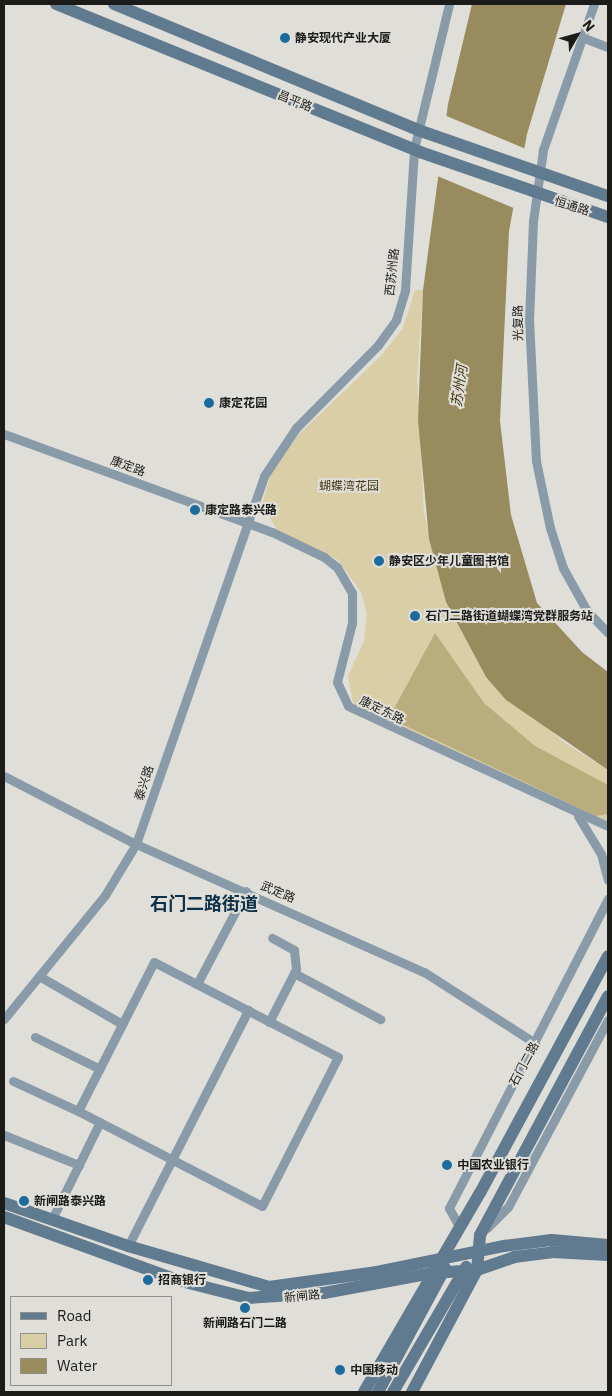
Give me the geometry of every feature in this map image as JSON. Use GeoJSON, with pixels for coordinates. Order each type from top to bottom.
{"type":"FeatureCollection","features":[{"type":"Feature","properties":{"kind":"main road","name":"昌平路"},"geometry":{"type":"LineString","coordinates":[[56,4],[414,149],[530,193]]}},
{"type":"Feature","properties":{"kind":"main road","name":"昌平路"},"geometry":{"type":"LineString","coordinates":[[114,4],[418,130],[534,173]]}},
{"type":"Feature","properties":{"kind":"main road","name":"恒通路"},"geometry":{"type":"LineString","coordinates":[[534,173],[608,196]]}},
{"type":"Feature","properties":{"kind":"main road","name":"恒通路"},"geometry":{"type":"LineString","coordinates":[[530,193],[608,217]]}},
{"type":"Feature","properties":{"kind":"main road","name":"石门二路"},"geometry":{"type":"LineString","coordinates":[[443,1255],[480,1193],[608,956]]}},
{"type":"Feature","properties":{"kind":"main road"},"geometry":{"type":"LineString","coordinates":[[412,1392],[477,1270],[480,1236],[608,996]]}},
{"type":"Feature","properties":{"kind":"main road","name":"新闸路"},"geometry":{"type":"LineString","coordinates":[[4,1203],[128,1246],[269,1287],[377,1272],[443,1255],[477,1254],[552,1240],[608,1245]]}},
{"type":"Feature","properties":{"kind":"main road","name":"新闸路"},"geometry":{"type":"LineString","coordinates":[[4,1218],[177,1280],[248,1298],[324,1294],[439,1273],[477,1270],[514,1257],[552,1252],[608,1255]]}},
{"type":"Feature","properties":{"kind":"main road"},"geometry":{"type":"LineString","coordinates":[[393,1392],[463,1271],[477,1254]]}},
{"type":"Feature","properties":{"kind":"main road"},"geometry":{"type":"LineString","coordinates":[[378,1392],[439,1273],[443,1255]]}},
{"type":"Feature","properties":{"kind":"main road"},"geometry":{"type":"LineString","coordinates":[[364,1392],[439,1273]]}},
{"type":"Feature","properties":{"kind":"street","name":"西苏州路"},"geometry":{"type":"LineString","coordinates":[[244,522],[264,476],[285,442],[396,320],[405,290],[414,149],[449,4]]}},
{"type":"Feature","properties":{"kind":"street","name":"光复路"},"geometry":{"type":"LineString","coordinates":[[594,4],[584,38],[534,173],[530,193],[529,319],[536,461],[563,568],[586,611],[608,633]]}},
{"type":"Feature","properties":{"kind":"street"},"geometry":{"type":"LineString","coordinates":[[584,38],[608,47]]}},
{"type":"Feature","properties":{"kind":"street","name":"康定路"},"geometry":{"type":"LineString","coordinates":[[4,434],[244,522]]}},
{"type":"Feature","properties":{"kind":"street","name":"康定东路"},"geometry":{"type":"LineString","coordinates":[[244,522],[324,557],[346,579],[354,608],[337,682],[348,706],[578,816],[608,826]]}},
{"type":"Feature","properties":{"kind":"street","name":"泰兴路"},"geometry":{"type":"LineString","coordinates":[[4,1019],[105,895],[136,844],[244,522]]}},
{"type":"Feature","properties":{"kind":"street","name":"武定路"},"geometry":{"type":"LineString","coordinates":[[4,776],[136,844],[447,984],[535,1043]]}},
{"type":"Feature","properties":{"kind":"street"},"geometry":{"type":"LineString","coordinates":[[578,816],[601,854],[608,880]]}},
{"type":"Feature","properties":{"kind":"street"},"geometry":{"type":"LineString","coordinates":[[197,984],[246,892]]}},
{"type":"Feature","properties":{"kind":"street","name":"石门二路"},"geometry":{"type":"LineString","coordinates":[[460,1228],[449,1208],[535,1043],[605,918],[608,899]]}},
{"type":"Feature","properties":{"kind":"street"},"geometry":{"type":"LineString","coordinates":[[269,1022],[294,973],[294,950],[272,938]]}},
{"type":"Feature","properties":{"kind":"street"},"geometry":{"type":"LineString","coordinates":[[13,1081],[100,1122],[262,1206],[338,1057],[154,962],[78,1111]]}},
{"type":"Feature","properties":{"kind":"street"},"geometry":{"type":"LineString","coordinates":[[294,973],[380,1019]]}},
{"type":"Feature","properties":{"kind":"street"},"geometry":{"type":"LineString","coordinates":[[38,976],[122,1024]]}},
{"type":"Feature","properties":{"kind":"street"},"geometry":{"type":"LineString","coordinates":[[128,1246],[248,1010]]}},
{"type":"Feature","properties":{"kind":"street"},"geometry":{"type":"LineString","coordinates":[[480,1236],[508,1207],[608,1020]]}},
{"type":"Feature","properties":{"kind":"street"},"geometry":{"type":"LineString","coordinates":[[35,1037],[100,1069]]}},
{"type":"Feature","properties":{"kind":"street"},"geometry":{"type":"LineString","coordinates":[[52,1219],[100,1122]]}},
{"type":"Feature","properties":{"kind":"street"},"geometry":{"type":"LineString","coordinates":[[4,1135],[79,1165]]}},
{"type":"Feature","properties":{"kind":"green space","name":"蝴蝶湾花园"},"geometry":{"type":"Polygon","coordinates":[[[415,290],[423,290],[417,378],[424,513],[446,602],[486,677],[565,743],[608,770],[608,822],[387,723],[353,703],[348,676],[364,641],[367,614],[361,592],[337,559],[278,532],[262,504],[271,474],[297,436],[381,356],[403,328],[415,290]]]}},
{"type":"Feature","properties":{"kind":"shaded area"},"geometry":{"type":"Polygon","coordinates":[[[435,633],[484,703],[535,746],[608,785],[608,814],[596,816],[389,718],[435,633]]]}},
{"type":"Feature","properties":{"kind":"water","name":"苏州河"},"geometry":{"type":"Polygon","coordinates":[[[472,4],[566,4],[527,134],[509,231],[500,421],[511,515],[537,603],[582,652],[608,672],[608,770],[506,700],[486,677],[446,602],[429,539],[418,420],[423,290],[448,104],[472,4]]]}},
{"type":"Feature","properties":{"kind":"pier"},"geometry":{"type":"Polygon","coordinates":[[[444,115],[526,149],[516,209],[435,175],[444,115]]]}},
{"type":"Feature","properties":{"kind":"place","name":"静安现代产业大厦"},"geometry":{"type":"Point","coordinates":[285,38]}},
{"type":"Feature","properties":{"kind":"place","name":"康定花园"},"geometry":{"type":"Point","coordinates":[209,403]}},
{"type":"Feature","properties":{"kind":"place","name":"康定路泰兴路"},"geometry":{"type":"Point","coordinates":[195,510]}},
{"type":"Feature","properties":{"kind":"place","name":"静安区少年儿童图书馆"},"geometry":{"type":"Point","coordinates":[379,561]}},
{"type":"Feature","properties":{"kind":"place","name":"石门二路街道蝴蝶湾党群服务站"},"geometry":{"type":"Point","coordinates":[415,616]}},
{"type":"Feature","properties":{"kind":"place","name":"中国农业银行"},"geometry":{"type":"Point","coordinates":[447,1165]}},
{"type":"Feature","properties":{"kind":"place","name":"新闸路泰兴路"},"geometry":{"type":"Point","coordinates":[24,1201]}},
{"type":"Feature","properties":{"kind":"place","name":"招商银行"},"geometry":{"type":"Point","coordinates":[148,1280]}},
{"type":"Feature","properties":{"kind":"place","name":"新闸路石门二路"},"geometry":{"type":"Point","coordinates":[245,1308]}},
{"type":"Feature","properties":{"kind":"place","name":"中国移动"},"geometry":{"type":"Point","coordinates":[340,1370]}},
{"type":"Feature","properties":{"kind":"district","name":"石门二路街道"},"geometry":{"type":"Point","coordinates":[204,904]}}]}
